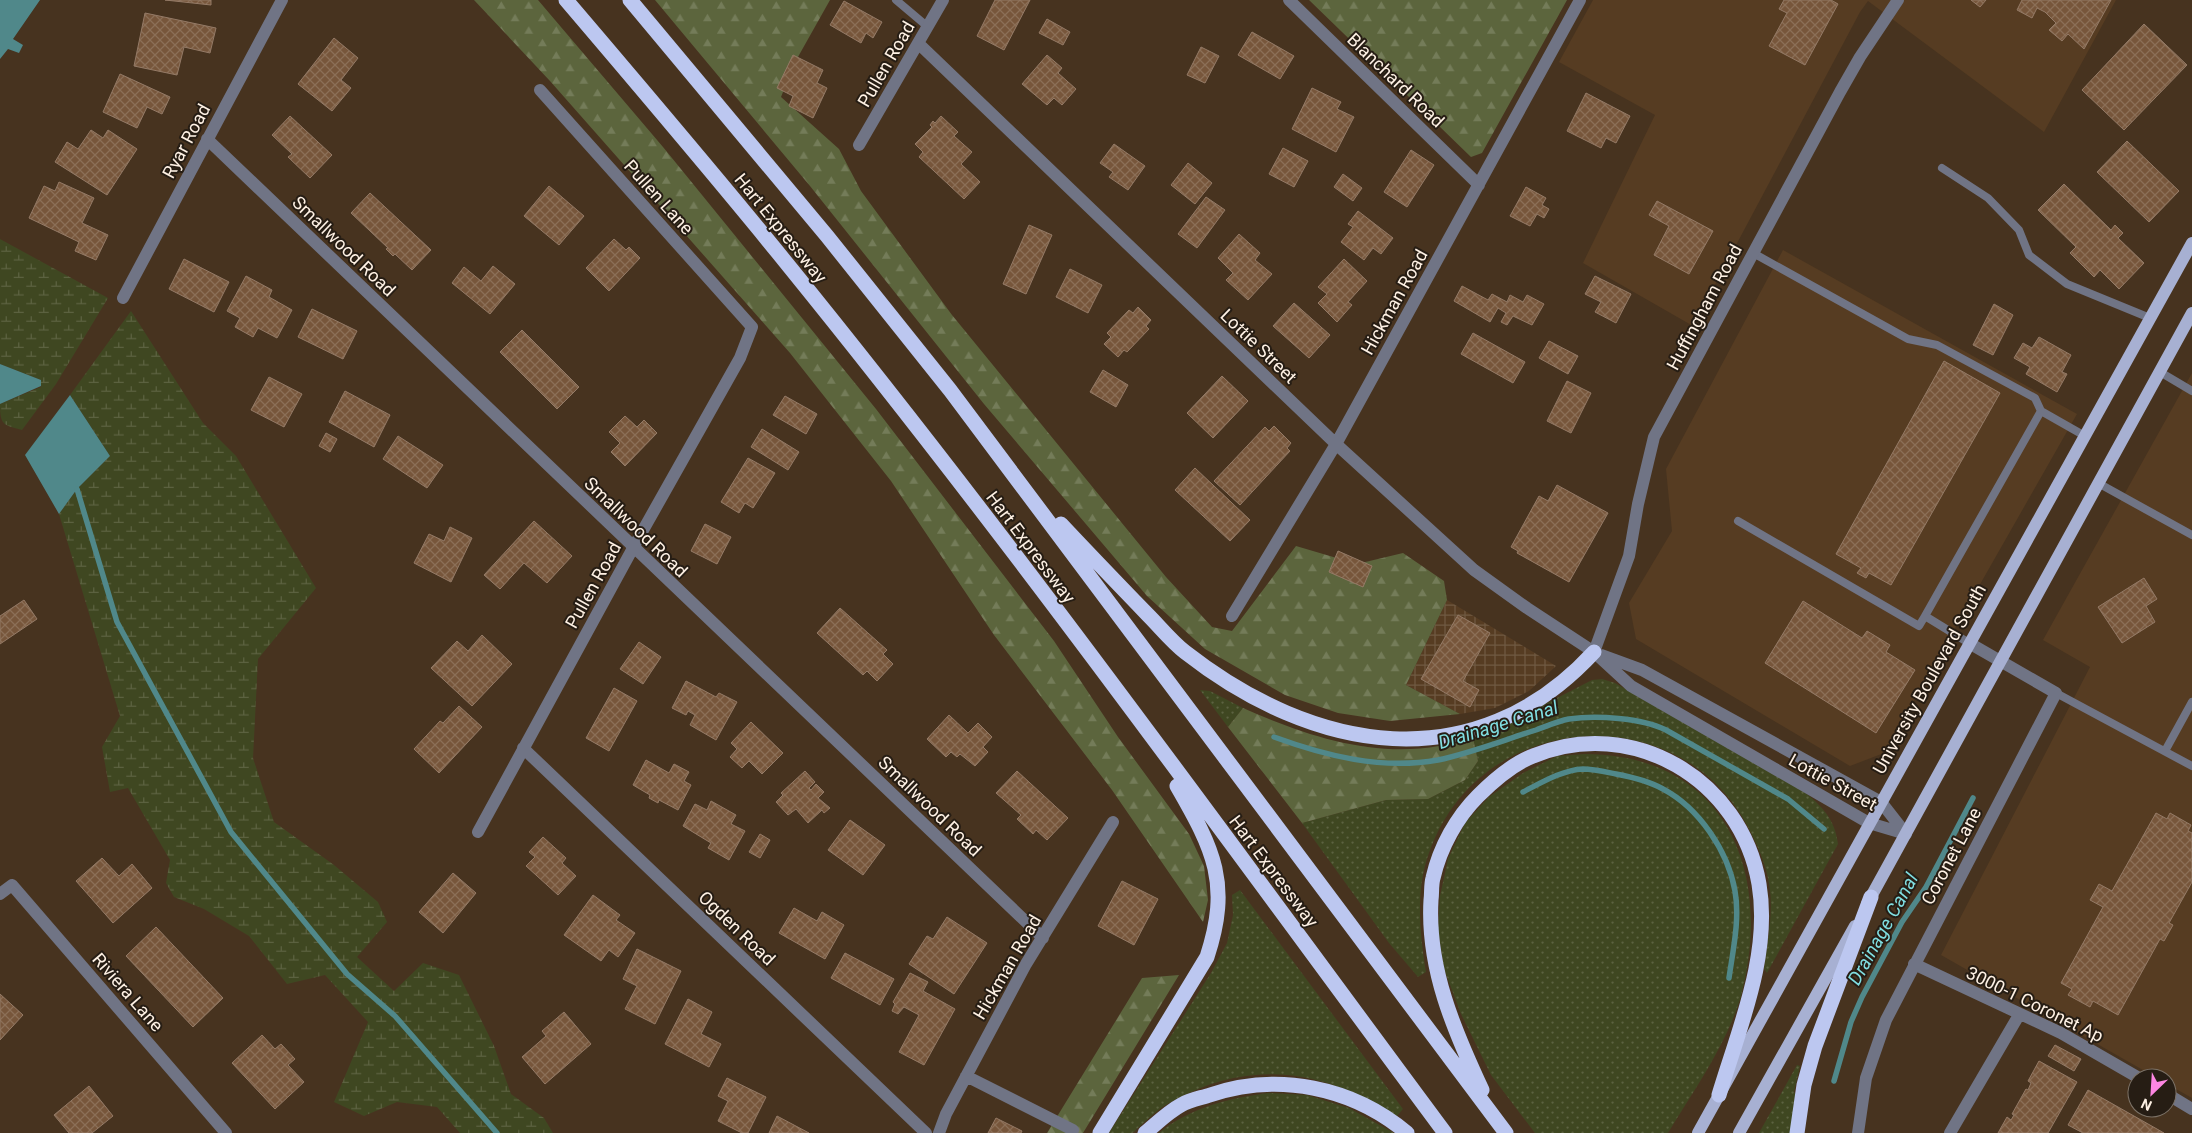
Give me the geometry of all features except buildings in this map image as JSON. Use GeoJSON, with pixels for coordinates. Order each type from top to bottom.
{"type":"FeatureCollection","features":[{"type":"Feature","properties":{"kind":"highway","name":"Hart Expressway"},"geometry":{"type":"LineString","coordinates":[[566,0],[795,274],[897,403],[1135,716],[1445,1133]]}},
{"type":"Feature","properties":{"kind":"highway","name":"Hart Expressway"},"geometry":{"type":"LineString","coordinates":[[630,0],[820,229],[950,390],[1506,1133]]}},
{"type":"Feature","properties":{"kind":"highway"},"geometry":{"type":"LineString","coordinates":[[1012,472],[1184,651],[1224,680],[1259,700],[1298,718],[1332,730],[1373,737],[1408,739],[1441,738],[1472,730],[1502,719],[1549,694],[1573,674],[1594,652]]}},
{"type":"Feature","properties":{"kind":"highway"},"geometry":{"type":"LineString","coordinates":[[1100,1133],[1207,957],[1215,931],[1219,903],[1217,876],[1208,845],[1196,819],[1135,716]]}},
{"type":"Feature","properties":{"kind":"highway"},"geometry":{"type":"LineString","coordinates":[[1497,1121],[1461,1046],[1444,998],[1434,958],[1430,921],[1433,878],[1446,840],[1466,808],[1496,778],[1532,756],[1567,747],[1604,743],[1642,749],[1675,764],[1706,786],[1733,817],[1751,852],[1759,884],[1761,924],[1757,962],[1719,1095]]}},
{"type":"Feature","properties":{"kind":"highway"},"geometry":{"type":"LineString","coordinates":[[1797,1133],[1804,1085],[1815,1046],[1871,897]]}},
{"type":"Feature","properties":{"kind":"highway"},"geometry":{"type":"LineString","coordinates":[[1145,1133],[1182,1105],[1224,1090],[1261,1083],[1303,1085],[1351,1099],[1397,1125],[1407,1133]]}},
{"type":"Feature","properties":{"kind":"main road","name":"University Boulevard South"},"geometry":{"type":"LineString","coordinates":[[1698,1133],[2192,243]]}},
{"type":"Feature","properties":{"kind":"main road"},"geometry":{"type":"LineString","coordinates":[[1739,1133],[1906,834],[2192,313]]}},
{"type":"Feature","properties":{"kind":"street","name":"Ryar Road"},"geometry":{"type":"LineString","coordinates":[[123,298],[282,0]]}},
{"type":"Feature","properties":{"kind":"street","name":"Pullen Road"},"geometry":{"type":"LineString","coordinates":[[859,145],[943,0]]}},
{"type":"Feature","properties":{"kind":"street","name":"Blanchard Road"},"geometry":{"type":"LineString","coordinates":[[1289,0],[1479,185]]}},
{"type":"Feature","properties":{"kind":"street","name":"Hickman Road"},"geometry":{"type":"LineString","coordinates":[[1232,616],[1336,444],[1580,0]]}},
{"type":"Feature","properties":{"kind":"street","name":"Huffingham Road"},"geometry":{"type":"LineString","coordinates":[[1594,652],[1629,556],[1638,504],[1654,437],[1860,57],[1898,0]]}},
{"type":"Feature","properties":{"kind":"street","name":"Lottie Street"},"geometry":{"type":"LineString","coordinates":[[919,44],[1336,444],[1474,570],[1594,652],[1631,686],[1869,823],[1906,834]]}},
{"type":"Feature","properties":{"kind":"street","name":"Pullen Lane"},"geometry":{"type":"LineString","coordinates":[[540,90],[752,327]]}},
{"type":"Feature","properties":{"kind":"street","name":"Smallwood Road"},"geometry":{"type":"LineString","coordinates":[[207,139],[1043,938]]}},
{"type":"Feature","properties":{"kind":"street","name":"Pullen Road"},"geometry":{"type":"LineString","coordinates":[[478,832],[633,548],[740,358],[752,327]]}},
{"type":"Feature","properties":{"kind":"street"},"geometry":{"type":"LineString","coordinates":[[1969,643],[2056,693]]}},
{"type":"Feature","properties":{"kind":"street","name":"Lottie Street"},"geometry":{"type":"LineString","coordinates":[[1594,652],[1642,670],[1881,802],[1906,834]]}},
{"type":"Feature","properties":{"kind":"street","name":"Coronet Lane"},"geometry":{"type":"LineString","coordinates":[[1858,1133],[1866,1078],[1875,1049],[1914,964],[2056,693]]}},
{"type":"Feature","properties":{"kind":"street","name":"Ogden Road"},"geometry":{"type":"LineString","coordinates":[[523,748],[926,1133]]}},
{"type":"Feature","properties":{"kind":"street","name":"Hickman Road"},"geometry":{"type":"LineString","coordinates":[[939,1133],[946,1114],[1026,964],[1113,822]]}},
{"type":"Feature","properties":{"kind":"street","name":"Riviera Lane"},"geometry":{"type":"LineString","coordinates":[[0,894],[12,885],[226,1133]]}},
{"type":"Feature","properties":{"kind":"street","name":"3000-1 Coronet Ap"},"geometry":{"type":"LineString","coordinates":[[1914,964],[2061,1033],[2127,1071]]}},
{"type":"Feature","properties":{"kind":"street"},"geometry":{"type":"LineString","coordinates":[[1950,1133],[2019,1014]]}},
{"type":"Feature","properties":{"kind":"street"},"geometry":{"type":"LineString","coordinates":[[966,1076],[1073,1130]]}},
{"type":"Feature","properties":{"kind":"street"},"geometry":{"type":"LineString","coordinates":[[2177,1100],[2192,1109]]}},
{"type":"Feature","properties":{"kind":"lane"},"geometry":{"type":"LineString","coordinates":[[896,0],[928,27]]}},
{"type":"Feature","properties":{"kind":"lane"},"geometry":{"type":"LineString","coordinates":[[1942,168],[1988,198],[2019,230],[2029,255],[2067,284],[2150,318]]}},
{"type":"Feature","properties":{"kind":"lane"},"geometry":{"type":"LineString","coordinates":[[1753,253],[1908,339],[1937,345],[2036,398],[2042,411],[2085,436]]}},
{"type":"Feature","properties":{"kind":"lane"},"geometry":{"type":"LineString","coordinates":[[2160,372],[2192,391]]}},
{"type":"Feature","properties":{"kind":"lane"},"geometry":{"type":"LineString","coordinates":[[1738,521],[1919,626],[2042,411]]}},
{"type":"Feature","properties":{"kind":"lane"},"geometry":{"type":"LineString","coordinates":[[2098,483],[2192,535]]}},
{"type":"Feature","properties":{"kind":"lane"},"geometry":{"type":"LineString","coordinates":[[1925,616],[1969,643]]}},
{"type":"Feature","properties":{"kind":"lane"},"geometry":{"type":"LineString","coordinates":[[2056,693],[2192,766]]}},
{"type":"Feature","properties":{"kind":"lane"},"geometry":{"type":"LineString","coordinates":[[2165,751],[2192,702]]}},
{"type":"Feature","properties":{"kind":"shaded area"},"geometry":{"type":"Polygon","coordinates":[[[1593,0],[2116,0],[2044,132],[1868,1],[1860,12],[1693,326],[1583,263],[1655,115],[1559,62],[1593,0]]]}},
{"type":"Feature","properties":{"kind":"shaded area"},"geometry":{"type":"Polygon","coordinates":[[[1783,250],[2077,414],[1884,753],[1850,766],[1636,639],[1629,603],[1672,531],[1666,469],[1783,250]]]}},
{"type":"Feature","properties":{"kind":"shaded area"},"geometry":{"type":"Polygon","coordinates":[[[2192,373],[2192,1098],[2177,1090],[2177,1068],[2139,1068],[1941,955],[2090,667],[2043,640],[2192,373]]]}},
{"type":"Feature","properties":{"kind":"shaded area"},"geometry":{"type":"Polygon","coordinates":[[[1447,600],[1556,666],[1529,691],[1495,708],[1460,714],[1406,685],[1447,600]]]}},
{"type":"Feature","properties":{"kind":"green space"},"geometry":{"type":"Polygon","coordinates":[[[474,0],[538,0],[663,147],[876,409],[1054,641],[1118,737],[1189,834],[1204,866],[1208,900],[1203,922],[1112,790],[994,635],[891,481],[790,353],[550,81],[474,0]]]}},
{"type":"Feature","properties":{"kind":"green space"},"geometry":{"type":"Polygon","coordinates":[[[655,0],[830,0],[794,64],[781,97],[839,149],[861,191],[952,315],[1166,577],[1212,627],[1232,631],[1296,546],[1357,564],[1403,553],[1444,581],[1447,600],[1406,685],[1460,714],[1390,721],[1338,713],[1285,695],[1205,649],[1147,596],[984,404],[810,186],[655,0]]]}},
{"type":"Feature","properties":{"kind":"green space"},"geometry":{"type":"Polygon","coordinates":[[[1309,0],[1567,0],[1482,153],[1471,157],[1309,0]]]}},
{"type":"Feature","properties":{"kind":"green space"},"geometry":{"type":"Polygon","coordinates":[[[0,239],[108,298],[56,384],[22,430],[4,423],[0,404],[41,387],[41,380],[0,364],[0,239]]]}},
{"type":"Feature","properties":{"kind":"green space"},"geometry":{"type":"Polygon","coordinates":[[[131,311],[203,423],[236,456],[316,588],[258,659],[253,758],[274,822],[334,865],[378,902],[387,922],[357,957],[394,991],[423,963],[459,975],[494,1046],[511,1094],[544,1118],[553,1133],[460,1133],[437,1107],[397,1102],[364,1116],[334,1102],[368,1022],[325,975],[287,984],[249,936],[204,909],[174,897],[166,883],[170,860],[128,788],[110,792],[102,747],[120,716],[59,514],[77,489],[110,456],[70,395],[131,311]]]}},
{"type":"Feature","properties":{"kind":"green space"},"geometry":{"type":"Polygon","coordinates":[[[1602,679],[1615,683],[1803,791],[1822,808],[1831,820],[1838,844],[1767,973],[1764,969],[1771,910],[1768,876],[1753,837],[1723,791],[1682,759],[1635,740],[1586,736],[1537,746],[1492,768],[1455,804],[1429,853],[1425,867],[1420,897],[1420,912],[1426,972],[1418,977],[1389,943],[1302,823],[1386,800],[1428,799],[1465,780],[1478,761],[1473,738],[1491,732],[1592,680],[1602,679]]]}},
{"type":"Feature","properties":{"kind":"green space"},"geometry":{"type":"Polygon","coordinates":[[[1200,690],[1210,691],[1243,708],[1228,727],[1200,690]]]}},
{"type":"Feature","properties":{"kind":"green space"},"geometry":{"type":"Polygon","coordinates":[[[1243,708],[1314,735],[1364,746],[1414,749],[1448,745],[1473,738],[1478,761],[1465,780],[1428,799],[1386,800],[1302,823],[1228,727],[1243,708]]]}},
{"type":"Feature","properties":{"kind":"green space"},"geometry":{"type":"Polygon","coordinates":[[[1585,754],[1634,760],[1674,775],[1705,798],[1728,829],[1743,865],[1750,906],[1750,950],[1741,996],[1719,1049],[1668,1133],[1535,1133],[1491,1075],[1461,1014],[1444,969],[1438,930],[1440,896],[1448,859],[1465,823],[1489,797],[1523,773],[1557,756],[1585,754]]]}},
{"type":"Feature","properties":{"kind":"green space"},"geometry":{"type":"Polygon","coordinates":[[[1240,890],[1403,1109],[1397,1116],[1369,1100],[1313,1079],[1285,1075],[1257,1075],[1229,1079],[1200,1088],[1162,1107],[1133,1133],[1109,1133],[1211,973],[1227,943],[1233,915],[1232,895],[1240,890]]]}},
{"type":"Feature","properties":{"kind":"green space"},"geometry":{"type":"Polygon","coordinates":[[[1179,975],[1083,1133],[1047,1133],[1142,978],[1179,975]]]}},
{"type":"Feature","properties":{"kind":"green space"},"geometry":{"type":"Polygon","coordinates":[[[1797,1065],[1800,1066],[1794,1092],[1796,1094],[1790,1133],[1759,1133],[1797,1065]]]}},
{"type":"Feature","properties":{"kind":"green space"},"geometry":{"type":"Polygon","coordinates":[[[1268,1093],[1307,1095],[1349,1108],[1394,1133],[1159,1133],[1183,1117],[1210,1105],[1268,1093]]]}},
{"type":"Feature","properties":{"kind":"water"},"geometry":{"type":"Polygon","coordinates":[[[0,0],[40,0],[13,39],[23,45],[19,53],[8,49],[0,59],[0,0]]]}},
{"type":"Feature","properties":{"kind":"water"},"geometry":{"type":"Polygon","coordinates":[[[0,364],[41,380],[41,386],[0,404],[0,364]]]}},
{"type":"Feature","properties":{"kind":"water"},"geometry":{"type":"Polygon","coordinates":[[[70,395],[110,456],[77,489],[59,514],[25,455],[70,395]]]}},
{"type":"Feature","properties":{"kind":"waterway"},"geometry":{"type":"LineString","coordinates":[[77,489],[117,622],[231,832],[347,974],[395,1016],[497,1133]]}},
{"type":"Feature","properties":{"kind":"waterway","name":"Drainage Canal"},"geometry":{"type":"LineString","coordinates":[[1274,737],[1314,750],[1354,759],[1375,762],[1417,763],[1463,754],[1569,719],[1592,717],[1632,720],[1666,730],[1788,799],[1824,829]]}},
{"type":"Feature","properties":{"kind":"waterway"},"geometry":{"type":"LineString","coordinates":[[1523,792],[1552,777],[1583,769],[1628,776],[1652,784],[1676,797],[1688,807],[1700,819],[1719,846],[1726,861],[1735,891],[1737,912],[1729,978]]}},
{"type":"Feature","properties":{"kind":"waterway","name":"Drainage Canal"},"geometry":{"type":"LineString","coordinates":[[1834,1081],[1851,1022],[1862,997],[1902,922],[1926,887],[1973,798]]}}]}
